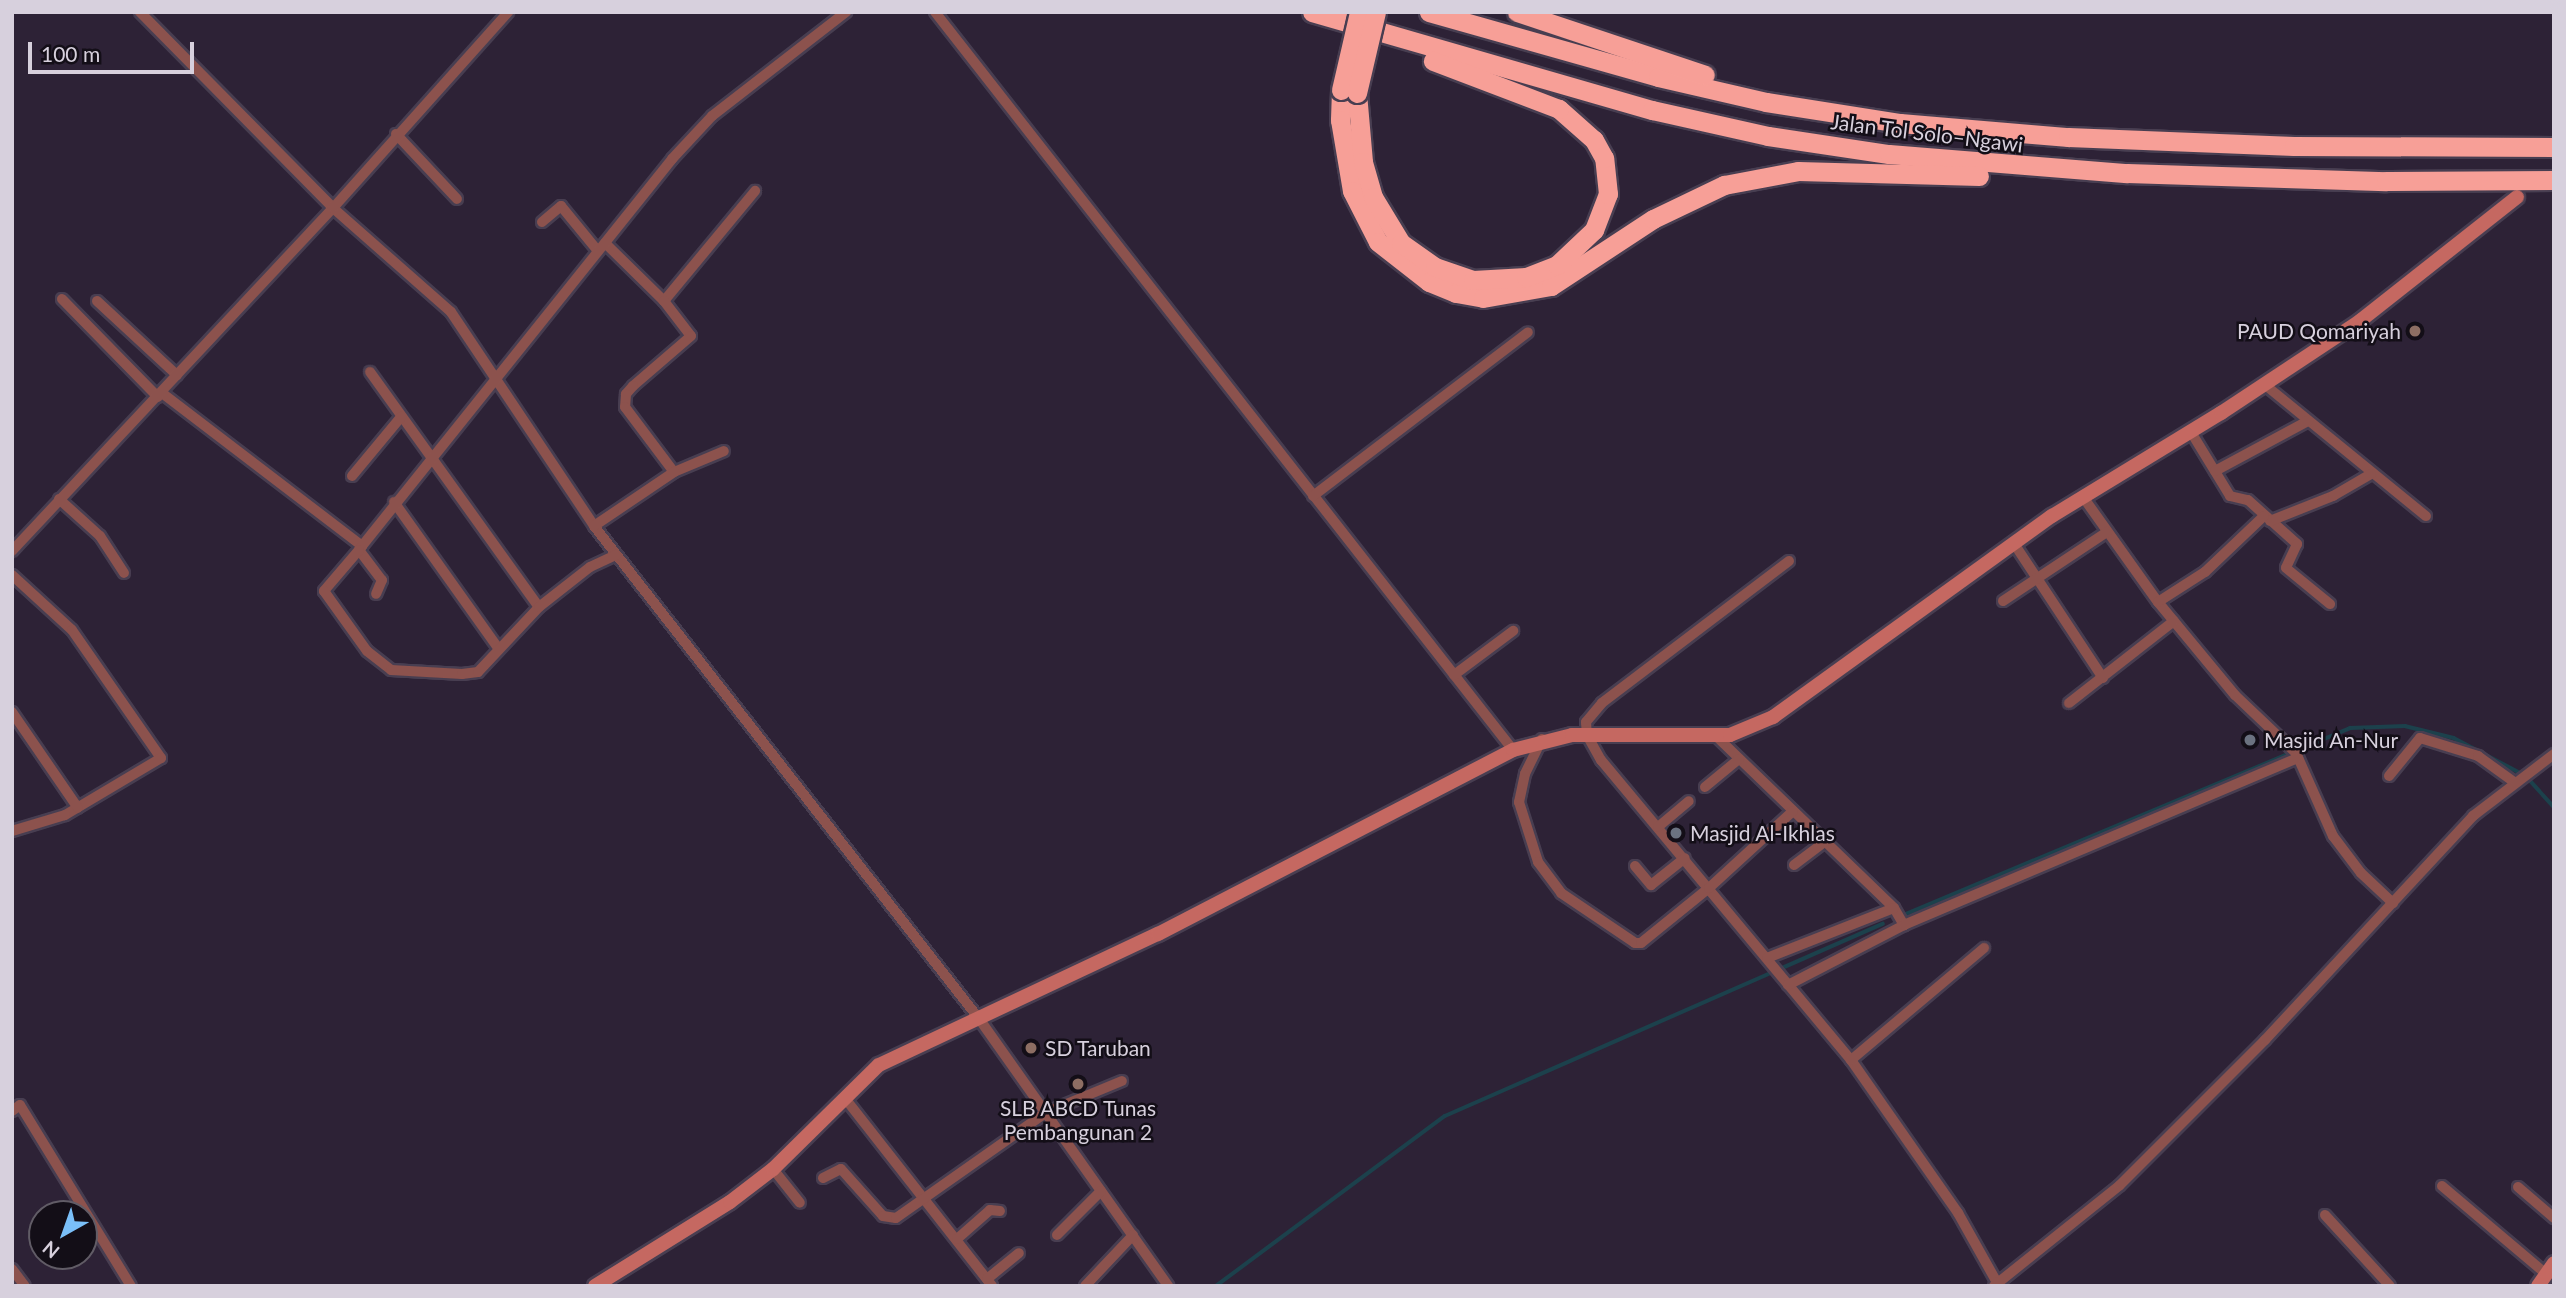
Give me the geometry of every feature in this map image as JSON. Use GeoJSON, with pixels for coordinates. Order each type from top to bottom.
{"type":"FeatureCollection","features":[{"type":"Feature","properties":{"kind":"highway"},"geometry":{"type":"LineString","coordinates":[[1300,12],[1527,96],[1578,123],[1594,140],[1608,176],[1608,194],[1594,230],[1568,257],[1526,277],[1473,280],[1436,267],[1401,243],[1373,197],[1349,91],[1359,12]]}},
{"type":"Feature","properties":{"kind":"highway","name":"Jalan Tol Solo–Ngawi"},"geometry":{"type":"LineString","coordinates":[[1312,12],[1521,75],[1768,136],[1994,166],[2127,173],[2554,180]]}},
{"type":"Feature","properties":{"kind":"highway"},"geometry":{"type":"LineString","coordinates":[[1376,12],[1340,120],[1352,191],[1378,242],[1429,282],[1456,293],[1483,298],[1552,286],[1688,200],[1761,176],[1854,170],[1977,176],[2127,173]]}},
{"type":"Feature","properties":{"kind":"highway","name":"Jalan Tol Solo–Ngawi"},"geometry":{"type":"LineString","coordinates":[[1429,12],[1658,77],[1766,102],[1900,123],[2056,136],[2228,144],[2554,147]]}},
{"type":"Feature","properties":{"kind":"highway"},"geometry":{"type":"LineString","coordinates":[[1517,12],[1693,73],[1900,123]]}},
{"type":"Feature","properties":{"kind":"main road"},"geometry":{"type":"LineString","coordinates":[[595,1286],[730,1202],[772,1169],[879,1065],[980,1020],[1158,934],[1513,750],[1542,739],[1587,735],[1717,737],[1756,727],[1807,695],[2013,542],[2191,432],[2360,321],[2516,197]]}},
{"type":"Feature","properties":{"kind":"street"},"geometry":{"type":"LineString","coordinates":[[140,12],[333,208],[445,305],[497,375],[594,526],[980,1020],[1168,1286]]}},
{"type":"Feature","properties":{"kind":"street"},"geometry":{"type":"LineString","coordinates":[[12,551],[333,208],[396,134],[508,12]]}},
{"type":"Feature","properties":{"kind":"street"},"geometry":{"type":"LineString","coordinates":[[616,555],[582,573],[539,607],[472,674],[384,667],[324,594],[328,583],[361,548],[394,502],[708,120],[846,12]]}},
{"type":"Feature","properties":{"kind":"street"},"geometry":{"type":"LineString","coordinates":[[935,12],[1513,750]]}},
{"type":"Feature","properties":{"kind":"street"},"geometry":{"type":"LineString","coordinates":[[396,134],[457,199]]}},
{"type":"Feature","properties":{"kind":"street"},"geometry":{"type":"LineString","coordinates":[[664,301],[755,191]]}},
{"type":"Feature","properties":{"kind":"street"},"geometry":{"type":"LineString","coordinates":[[542,222],[561,206],[602,247],[664,301],[691,336],[633,386],[623,401],[674,472]]}},
{"type":"Feature","properties":{"kind":"street"},"geometry":{"type":"LineString","coordinates":[[62,299],[160,395],[361,548],[381,577],[376,594]]}},
{"type":"Feature","properties":{"kind":"street"},"geometry":{"type":"LineString","coordinates":[[97,301],[177,375]]}},
{"type":"Feature","properties":{"kind":"street"},"geometry":{"type":"LineString","coordinates":[[1313,496],[1528,332]]}},
{"type":"Feature","properties":{"kind":"street"},"geometry":{"type":"LineString","coordinates":[[370,372],[539,607]]}},
{"type":"Feature","properties":{"kind":"street"},"geometry":{"type":"LineString","coordinates":[[2264,384],[2371,474],[2426,516]]}},
{"type":"Feature","properties":{"kind":"street"},"geometry":{"type":"LineString","coordinates":[[352,476],[401,417]]}},
{"type":"Feature","properties":{"kind":"street"},"geometry":{"type":"LineString","coordinates":[[2215,471],[2308,421]]}},
{"type":"Feature","properties":{"kind":"street"},"geometry":{"type":"LineString","coordinates":[[2191,432],[2230,496],[2248,500],[2297,544],[2286,569],[2330,604]]}},
{"type":"Feature","properties":{"kind":"street"},"geometry":{"type":"LineString","coordinates":[[594,526],[674,472],[724,451]]}},
{"type":"Feature","properties":{"kind":"street"},"geometry":{"type":"LineString","coordinates":[[2158,602],[2204,572],[2267,518],[2333,496],[2371,474]]}},
{"type":"Feature","properties":{"kind":"street"},"geometry":{"type":"LineString","coordinates":[[2082,497],[2158,602],[2247,708],[2282,737],[2297,756],[2333,836],[2361,873],[2393,903]]}},
{"type":"Feature","properties":{"kind":"street"},"geometry":{"type":"LineString","coordinates":[[59,499],[100,536],[124,573]]}},
{"type":"Feature","properties":{"kind":"street"},"geometry":{"type":"LineString","coordinates":[[394,502],[498,648]]}},
{"type":"Feature","properties":{"kind":"street"},"geometry":{"type":"LineString","coordinates":[[2003,601],[2107,532]]}},
{"type":"Feature","properties":{"kind":"street"},"geometry":{"type":"LineString","coordinates":[[2013,542],[2036,581],[2103,678]]}},
{"type":"Feature","properties":{"kind":"street"},"geometry":{"type":"LineString","coordinates":[[1788,561],[1602,703],[1586,722],[1587,735],[1601,760],[1851,1060],[1958,1213],[1997,1284],[2120,1185],[2266,1040],[2473,816],[2554,754]]}},
{"type":"Feature","properties":{"kind":"street"},"geometry":{"type":"LineString","coordinates":[[12,575],[72,630],[160,755],[159,761],[78,807],[12,831]]}},
{"type":"Feature","properties":{"kind":"street"},"geometry":{"type":"LineString","coordinates":[[2069,703],[2174,621]]}},
{"type":"Feature","properties":{"kind":"street"},"geometry":{"type":"LineString","coordinates":[[1454,675],[1513,631]]}},
{"type":"Feature","properties":{"kind":"street"},"geometry":{"type":"LineString","coordinates":[[12,712],[78,807]]}},
{"type":"Feature","properties":{"kind":"street"},"geometry":{"type":"LineString","coordinates":[[1717,737],[1899,916]]}},
{"type":"Feature","properties":{"kind":"street"},"geometry":{"type":"LineString","coordinates":[[2389,776],[2420,737],[2478,756],[2516,781]]}},
{"type":"Feature","properties":{"kind":"street"},"geometry":{"type":"LineString","coordinates":[[1542,739],[1525,774],[1519,802],[1538,862],[1561,893],[1635,943],[1641,943],[1709,888],[1793,811]]}},
{"type":"Feature","properties":{"kind":"street"},"geometry":{"type":"LineString","coordinates":[[1769,960],[1899,916],[2297,756]]}},
{"type":"Feature","properties":{"kind":"street"},"geometry":{"type":"LineString","coordinates":[[1705,787],[1739,759]]}},
{"type":"Feature","properties":{"kind":"street"},"geometry":{"type":"LineString","coordinates":[[1658,827],[1689,801]]}},
{"type":"Feature","properties":{"kind":"street"},"geometry":{"type":"LineString","coordinates":[[1794,865],[1824,842]]}},
{"type":"Feature","properties":{"kind":"street"},"geometry":{"type":"LineString","coordinates":[[1635,866],[1651,885],[1685,858]]}},
{"type":"Feature","properties":{"kind":"street"},"geometry":{"type":"LineString","coordinates":[[1788,985],[1899,916]]}},
{"type":"Feature","properties":{"kind":"street"},"geometry":{"type":"LineString","coordinates":[[1851,1060],[1984,948]]}},
{"type":"Feature","properties":{"kind":"street"},"geometry":{"type":"LineString","coordinates":[[823,1178],[841,1169],[888,1219],[927,1198],[1047,1112],[1122,1082]]}},
{"type":"Feature","properties":{"kind":"street"},"geometry":{"type":"LineString","coordinates":[[845,1097],[927,1198],[989,1283],[1018,1253]]}},
{"type":"Feature","properties":{"kind":"street"},"geometry":{"type":"LineString","coordinates":[[12,1111],[20,1105],[131,1286]]}},
{"type":"Feature","properties":{"kind":"street"},"geometry":{"type":"LineString","coordinates":[[772,1169],[800,1203]]}},
{"type":"Feature","properties":{"kind":"street"},"geometry":{"type":"LineString","coordinates":[[2442,1186],[2546,1274]]}},
{"type":"Feature","properties":{"kind":"street"},"geometry":{"type":"LineString","coordinates":[[2518,1187],[2554,1217]]}},
{"type":"Feature","properties":{"kind":"street"},"geometry":{"type":"LineString","coordinates":[[1057,1235],[1101,1191]]}},
{"type":"Feature","properties":{"kind":"street"},"geometry":{"type":"LineString","coordinates":[[957,1239],[990,1210],[1000,1211]]}},
{"type":"Feature","properties":{"kind":"street"},"geometry":{"type":"LineString","coordinates":[[2325,1215],[2390,1286]]}},
{"type":"Feature","properties":{"kind":"street"},"geometry":{"type":"LineString","coordinates":[[1085,1286],[1133,1235]]}},
{"type":"Feature","properties":{"kind":"street"},"geometry":{"type":"LineString","coordinates":[[12,1269],[25,1286]]}},
{"type":"Feature","properties":{"kind":"waterway"},"geometry":{"type":"LineString","coordinates":[[1901,916],[2350,728],[2405,726],[2454,738],[2526,776],[2554,807]]}},
{"type":"Feature","properties":{"kind":"waterway"},"geometry":{"type":"LineString","coordinates":[[1216,1286],[1445,1116],[1883,924]]}},
{"type":"Feature","properties":{"kind":"place","name":"PAUD Qomariyah"},"geometry":{"type":"Point","coordinates":[2415,331]}},
{"type":"Feature","properties":{"kind":"place","name":"Masjid An-Nur"},"geometry":{"type":"Point","coordinates":[2250,740]}},
{"type":"Feature","properties":{"kind":"place","name":"Masjid Al-Ikhlas"},"geometry":{"type":"Point","coordinates":[1676,833]}},
{"type":"Feature","properties":{"kind":"place","name":"SD Taruban"},"geometry":{"type":"Point","coordinates":[1031,1048]}},
{"type":"Feature","properties":{"kind":"place","name":"SLB ABCD Tunas Pembangunan 2"},"geometry":{"type":"Point","coordinates":[1078,1084]}}]}
